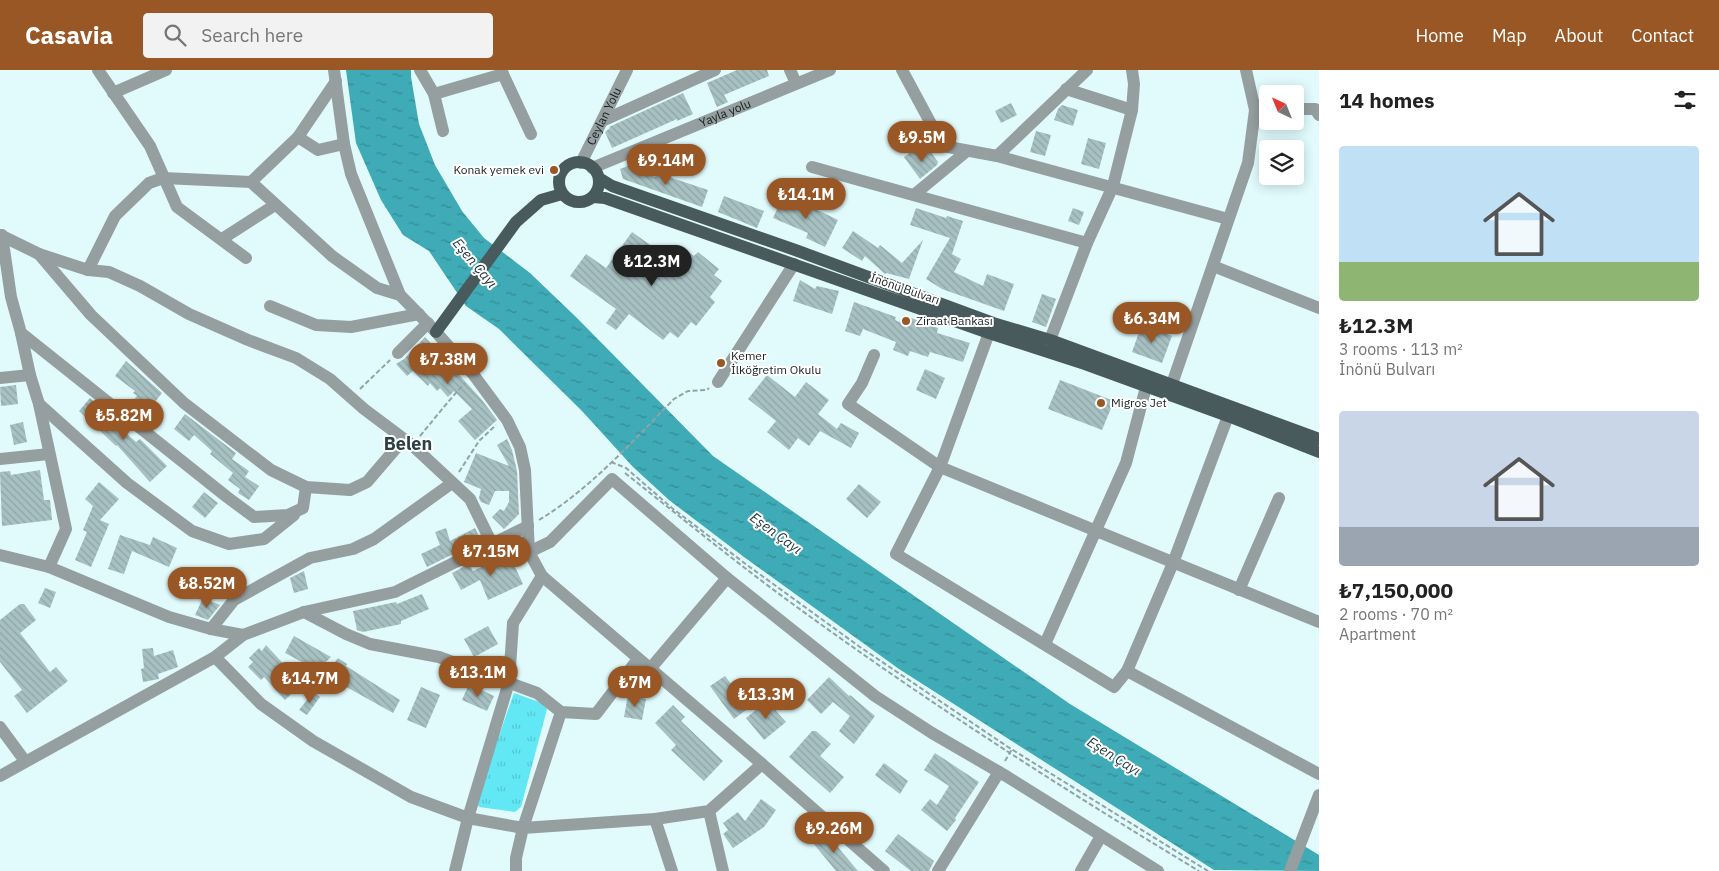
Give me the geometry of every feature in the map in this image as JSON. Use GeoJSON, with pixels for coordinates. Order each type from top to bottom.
{"type":"FeatureCollection","features":[{"type":"Feature","properties":{"kind":"main road"},"geometry":{"type":"LineString","coordinates":[[569,165],[591,170],[599,185],[593,197],[587,201],[573,202],[562,194],[560,187],[561,174],[569,165]]}},
{"type":"Feature","properties":{"kind":"main road","name":"İnönü Bulvarı"},"geometry":{"type":"LineString","coordinates":[[591,170],[612,186],[798,251],[1146,387],[1170,389],[1319,439]]}},
{"type":"Feature","properties":{"kind":"main road"},"geometry":{"type":"LineString","coordinates":[[428,323],[453,310],[516,222],[541,200],[562,194]]}},
{"type":"Feature","properties":{"kind":"main road","name":"İnönü Bulvarı"},"geometry":{"type":"LineString","coordinates":[[593,197],[606,198],[794,264],[991,328],[1050,340],[1170,389],[1228,416],[1319,452]]}},
{"type":"Feature","properties":{"kind":"main road"},"geometry":{"type":"LineString","coordinates":[[794,264],[798,251]]}},
{"type":"Feature","properties":{"kind":"street"},"geometry":{"type":"LineString","coordinates":[[98,70],[150,146],[177,207],[246,258]]}},
{"type":"Feature","properties":{"kind":"street"},"geometry":{"type":"LineString","coordinates":[[113,93],[166,70]]}},
{"type":"Feature","properties":{"kind":"street"},"geometry":{"type":"LineString","coordinates":[[420,70],[434,94],[443,131]]}},
{"type":"Feature","properties":{"kind":"street","name":"Ceylan Yolu"},"geometry":{"type":"LineString","coordinates":[[591,170],[602,122],[627,70]]}},
{"type":"Feature","properties":{"kind":"street"},"geometry":{"type":"LineString","coordinates":[[602,122],[715,70]]}},
{"type":"Feature","properties":{"kind":"street"},"geometry":{"type":"LineString","coordinates":[[790,70],[796,83]]}},
{"type":"Feature","properties":{"kind":"street","name":"Yayla yolu"},"geometry":{"type":"LineString","coordinates":[[591,170],[830,70]]}},
{"type":"Feature","properties":{"kind":"street"},"geometry":{"type":"LineString","coordinates":[[902,70],[943,146],[997,156],[1113,186],[1228,219]]}},
{"type":"Feature","properties":{"kind":"street"},"geometry":{"type":"LineString","coordinates":[[997,156],[1087,70]]}},
{"type":"Feature","properties":{"kind":"street"},"geometry":{"type":"LineString","coordinates":[[1050,340],[1087,243],[1113,186],[1132,110],[1134,84],[1132,70]]}},
{"type":"Feature","properties":{"kind":"street"},"geometry":{"type":"LineString","coordinates":[[1246,70],[1259,105]]}},
{"type":"Feature","properties":{"kind":"street"},"geometry":{"type":"LineString","coordinates":[[434,94],[502,72],[531,134]]}},
{"type":"Feature","properties":{"kind":"street"},"geometry":{"type":"LineString","coordinates":[[251,182],[298,137],[335,76]]}},
{"type":"Feature","properties":{"kind":"street"},"geometry":{"type":"LineString","coordinates":[[335,76],[344,144],[351,174],[400,295],[428,323],[473,374],[507,420],[520,448],[525,470],[529,552],[542,576],[884,871]]}},
{"type":"Feature","properties":{"kind":"street"},"geometry":{"type":"LineString","coordinates":[[1066,89],[1132,110]]}},
{"type":"Feature","properties":{"kind":"street"},"geometry":{"type":"LineString","coordinates":[[1304,109],[1315,109],[1319,115]]}},
{"type":"Feature","properties":{"kind":"street"},"geometry":{"type":"LineString","coordinates":[[1170,389],[1248,163],[1259,118]]}},
{"type":"Feature","properties":{"kind":"street"},"geometry":{"type":"LineString","coordinates":[[298,137],[318,150],[344,144]]}},
{"type":"Feature","properties":{"kind":"street"},"geometry":{"type":"LineString","coordinates":[[915,194],[967,151]]}},
{"type":"Feature","properties":{"kind":"street"},"geometry":{"type":"LineString","coordinates":[[812,166],[1087,243]]}},
{"type":"Feature","properties":{"kind":"street"},"geometry":{"type":"LineString","coordinates":[[88,270],[115,216],[149,183],[163,178],[251,182],[332,256],[377,288],[400,295]]}},
{"type":"Feature","properties":{"kind":"street"},"geometry":{"type":"LineString","coordinates":[[222,239],[275,205]]}},
{"type":"Feature","properties":{"kind":"street"},"geometry":{"type":"LineString","coordinates":[[1,235],[39,254],[88,270],[109,272],[140,286],[198,318],[296,358],[330,379],[364,409],[407,442],[470,499],[492,544]]}},
{"type":"Feature","properties":{"kind":"street"},"geometry":{"type":"LineString","coordinates":[[1,235],[5,297],[21,333],[30,375],[39,404],[66,529],[49,567]]}},
{"type":"Feature","properties":{"kind":"street"},"geometry":{"type":"LineString","coordinates":[[39,254],[91,315],[184,403],[271,470],[306,487],[350,490],[367,482],[407,442]]}},
{"type":"Feature","properties":{"kind":"street"},"geometry":{"type":"LineString","coordinates":[[718,382],[794,264]]}},
{"type":"Feature","properties":{"kind":"street"},"geometry":{"type":"LineString","coordinates":[[1212,266],[1318,305]]}},
{"type":"Feature","properties":{"kind":"street"},"geometry":{"type":"LineString","coordinates":[[270,306],[316,325],[351,327],[428,323]]}},
{"type":"Feature","properties":{"kind":"street"},"geometry":{"type":"LineString","coordinates":[[398,353],[428,323]]}},
{"type":"Feature","properties":{"kind":"street"},"geometry":{"type":"LineString","coordinates":[[991,328],[940,467],[896,554],[1114,687],[1127,671],[1173,563],[1228,416]]}},
{"type":"Feature","properties":{"kind":"street"},"geometry":{"type":"LineString","coordinates":[[21,333],[226,497],[254,516],[288,515],[303,508]]}},
{"type":"Feature","properties":{"kind":"street"},"geometry":{"type":"LineString","coordinates":[[874,355],[862,383],[848,404],[940,467],[1319,622]]}},
{"type":"Feature","properties":{"kind":"street"},"geometry":{"type":"LineString","coordinates":[[0,378],[30,375]]}},
{"type":"Feature","properties":{"kind":"street"},"geometry":{"type":"LineString","coordinates":[[1045,644],[1126,464],[1146,387]]}},
{"type":"Feature","properties":{"kind":"street"},"geometry":{"type":"LineString","coordinates":[[39,404],[127,483],[192,531],[229,544],[264,539],[303,508],[306,487]]}},
{"type":"Feature","properties":{"kind":"street"},"geometry":{"type":"LineString","coordinates":[[0,458],[49,454]]}},
{"type":"Feature","properties":{"kind":"street"},"geometry":{"type":"LineString","coordinates":[[529,552],[550,542],[612,479],[727,578],[875,696],[932,734],[999,772],[1153,870]]}},
{"type":"Feature","properties":{"kind":"street"},"geometry":{"type":"LineString","coordinates":[[211,629],[234,600],[310,558],[353,549],[374,539],[452,483]]}},
{"type":"Feature","properties":{"kind":"street"},"geometry":{"type":"LineString","coordinates":[[1239,590],[1280,498]]}},
{"type":"Feature","properties":{"kind":"street"},"geometry":{"type":"LineString","coordinates":[[0,776],[215,657],[242,635],[304,612],[395,592],[528,526]]}},
{"type":"Feature","properties":{"kind":"street"},"geometry":{"type":"LineString","coordinates":[[0,555],[49,567],[169,617],[211,629],[242,635]]}},
{"type":"Feature","properties":{"kind":"street"},"geometry":{"type":"LineString","coordinates":[[455,871],[468,818],[508,682],[513,623],[542,576]]}},
{"type":"Feature","properties":{"kind":"street"},"geometry":{"type":"LineString","coordinates":[[650,670],[727,578]]}},
{"type":"Feature","properties":{"kind":"street"},"geometry":{"type":"LineString","coordinates":[[304,612],[370,644],[439,657],[537,693],[561,712],[596,714],[638,659]]}},
{"type":"Feature","properties":{"kind":"street"},"geometry":{"type":"LineString","coordinates":[[215,657],[261,704],[313,741],[411,797],[468,818],[523,828],[655,819],[709,811],[762,764]]}},
{"type":"Feature","properties":{"kind":"street"},"geometry":{"type":"LineString","coordinates":[[1127,671],[1319,774]]}},
{"type":"Feature","properties":{"kind":"street"},"geometry":{"type":"LineString","coordinates":[[516,871],[516,858],[523,828],[561,712]]}},
{"type":"Feature","properties":{"kind":"street"},"geometry":{"type":"LineString","coordinates":[[0,727],[25,761]]}},
{"type":"Feature","properties":{"kind":"street"},"geometry":{"type":"LineString","coordinates":[[938,871],[999,772]]}},
{"type":"Feature","properties":{"kind":"street"},"geometry":{"type":"LineString","coordinates":[[1290,871],[1319,795]]}},
{"type":"Feature","properties":{"kind":"street"},"geometry":{"type":"LineString","coordinates":[[709,811],[723,871]]}},
{"type":"Feature","properties":{"kind":"street"},"geometry":{"type":"LineString","coordinates":[[655,819],[672,871]]}},
{"type":"Feature","properties":{"kind":"street"},"geometry":{"type":"LineString","coordinates":[[1081,871],[1101,836]]}},
{"type":"Feature","properties":{"kind":"path"},"geometry":{"type":"LineString","coordinates":[[360,389],[398,353]]}},
{"type":"Feature","properties":{"kind":"path"},"geometry":{"type":"LineString","coordinates":[[407,442],[437,416],[473,374]]}},
{"type":"Feature","properties":{"kind":"path"},"geometry":{"type":"LineString","coordinates":[[528,526],[551,513],[611,462],[674,399],[688,390],[707,390],[718,382]]}},
{"type":"Feature","properties":{"kind":"path"},"geometry":{"type":"LineString","coordinates":[[452,483],[469,454],[480,440],[493,426],[507,420]]}},
{"type":"Feature","properties":{"kind":"path"},"geometry":{"type":"LineString","coordinates":[[611,462],[626,468],[672,508],[747,566],[860,648],[1012,749],[1208,871]]}},
{"type":"Feature","properties":{"kind":"path"},"geometry":{"type":"LineString","coordinates":[[611,462],[800,610],[1010,753],[1199,871]]}},
{"type":"Feature","properties":{"kind":"path"},"geometry":{"type":"LineString","coordinates":[[999,772],[1012,749]]}},
{"type":"Feature","properties":{"kind":"green space"},"geometry":{"type":"Polygon","coordinates":[[[514,693],[542,703],[547,709],[521,807],[515,812],[479,807],[476,801],[514,693]]]}},
{"type":"Feature","properties":{"kind":"water","name":"Eşen Çayı"},"geometry":{"type":"Polygon","coordinates":[[[346,70],[411,70],[419,124],[435,165],[462,211],[484,238],[530,273],[713,456],[1070,704],[1319,855],[1319,871],[1214,870],[899,669],[744,557],[669,500],[633,467],[582,411],[499,329],[466,306],[429,251],[403,235],[381,200],[356,143],[346,70]]]}},
{"type":"Feature","properties":{"kind":"building"},"geometry":{"type":"Polygon","coordinates":[[[737,70],[767,70],[769,76],[724,95],[728,102],[717,107],[707,83],[737,70]]]}},
{"type":"Feature","properties":{"kind":"building"},"geometry":{"type":"Polygon","coordinates":[[[683,93],[693,114],[677,121],[677,119],[612,148],[605,132],[609,127],[683,93]]]}},
{"type":"Feature","properties":{"kind":"building"},"geometry":{"type":"Polygon","coordinates":[[[1011,103],[1017,115],[1001,123],[995,111],[1011,103]]]}},
{"type":"Feature","properties":{"kind":"building"},"geometry":{"type":"Polygon","coordinates":[[[1062,105],[1078,110],[1073,126],[1054,120],[1058,109],[1062,105]]]}},
{"type":"Feature","properties":{"kind":"building"},"geometry":{"type":"Polygon","coordinates":[[[1036,131],[1051,135],[1045,156],[1030,152],[1036,131]]]}},
{"type":"Feature","properties":{"kind":"building"},"geometry":{"type":"Polygon","coordinates":[[[1088,138],[1106,143],[1099,169],[1081,164],[1088,138]]]}},
{"type":"Feature","properties":{"kind":"building"},"geometry":{"type":"Polygon","coordinates":[[[914,150],[920,158],[930,151],[938,162],[920,179],[904,157],[914,150]]]}},
{"type":"Feature","properties":{"kind":"building"},"geometry":{"type":"Polygon","coordinates":[[[633,164],[636,170],[655,177],[657,173],[708,190],[702,207],[623,179],[620,169],[633,164]]]}},
{"type":"Feature","properties":{"kind":"building"},"geometry":{"type":"Polygon","coordinates":[[[784,194],[838,220],[825,247],[806,238],[808,233],[773,218],[784,194]]]}},
{"type":"Feature","properties":{"kind":"building"},"geometry":{"type":"Polygon","coordinates":[[[724,196],[764,211],[757,228],[718,212],[724,196]]]}},
{"type":"Feature","properties":{"kind":"building"},"geometry":{"type":"Polygon","coordinates":[[[916,208],[946,218],[947,216],[963,221],[952,254],[961,259],[954,272],[983,286],[987,274],[1014,284],[1004,311],[942,289],[926,279],[950,238],[910,225],[916,208]]]}},
{"type":"Feature","properties":{"kind":"building"},"geometry":{"type":"Polygon","coordinates":[[[1073,208],[1084,212],[1079,225],[1068,221],[1073,208]]]}},
{"type":"Feature","properties":{"kind":"building"},"geometry":{"type":"Polygon","coordinates":[[[853,231],[878,248],[880,245],[902,263],[923,240],[909,279],[885,274],[865,256],[862,261],[842,248],[853,231]]]}},
{"type":"Feature","properties":{"kind":"building"},"geometry":{"type":"Polygon","coordinates":[[[632,232],[680,263],[689,252],[694,256],[698,252],[719,269],[714,275],[722,281],[710,297],[715,302],[696,326],[691,322],[678,338],[670,332],[663,340],[629,314],[616,330],[606,323],[616,309],[570,276],[586,254],[606,268],[632,232]]]}},
{"type":"Feature","properties":{"kind":"building"},"geometry":{"type":"Polygon","coordinates":[[[800,280],[815,289],[817,286],[839,291],[832,314],[793,301],[800,280]]]}},
{"type":"Feature","properties":{"kind":"building"},"geometry":{"type":"Polygon","coordinates":[[[1042,294],[1056,299],[1046,327],[1032,322],[1042,294]]]}},
{"type":"Feature","properties":{"kind":"building"},"geometry":{"type":"Polygon","coordinates":[[[854,302],[896,317],[895,320],[899,322],[901,319],[905,321],[906,316],[938,328],[937,333],[970,343],[963,362],[930,352],[928,357],[910,351],[908,356],[893,350],[896,342],[863,329],[860,336],[845,331],[854,302]]]}},
{"type":"Feature","properties":{"kind":"building"},"geometry":{"type":"Polygon","coordinates":[[[1142,324],[1172,336],[1162,363],[1132,352],[1142,324]]]}},
{"type":"Feature","properties":{"kind":"building"},"geometry":{"type":"Polygon","coordinates":[[[425,337],[482,400],[497,420],[475,440],[458,421],[472,409],[454,391],[448,397],[440,388],[437,391],[430,383],[428,386],[413,371],[407,376],[396,364],[404,359],[425,337]]]}},
{"type":"Feature","properties":{"kind":"building"},"geometry":{"type":"Polygon","coordinates":[[[126,361],[162,393],[144,416],[130,404],[137,396],[133,393],[135,391],[115,376],[126,361]]]}},
{"type":"Feature","properties":{"kind":"building"},"geometry":{"type":"Polygon","coordinates":[[[925,369],[945,378],[936,399],[916,390],[925,369]]]}},
{"type":"Feature","properties":{"kind":"building"},"geometry":{"type":"Polygon","coordinates":[[[767,375],[795,397],[806,382],[829,400],[818,414],[837,429],[841,423],[859,433],[851,448],[820,431],[809,446],[798,438],[789,450],[767,432],[776,421],[748,399],[767,375]]]}},
{"type":"Feature","properties":{"kind":"building"},"geometry":{"type":"Polygon","coordinates":[[[1060,380],[1114,401],[1102,430],[1048,409],[1060,380]]]}},
{"type":"Feature","properties":{"kind":"building"},"geometry":{"type":"Polygon","coordinates":[[[16,385],[18,404],[1,406],[0,387],[16,385]]]}},
{"type":"Feature","properties":{"kind":"building"},"geometry":{"type":"Polygon","coordinates":[[[90,398],[105,410],[103,412],[136,442],[140,439],[167,466],[150,482],[117,445],[79,411],[90,398]]]}},
{"type":"Feature","properties":{"kind":"building"},"geometry":{"type":"Polygon","coordinates":[[[185,414],[236,453],[232,459],[249,471],[245,477],[259,486],[249,500],[238,493],[240,489],[228,480],[233,473],[210,454],[212,451],[194,435],[189,441],[174,429],[185,414]]]}},
{"type":"Feature","properties":{"kind":"building"},"geometry":{"type":"Polygon","coordinates":[[[23,422],[27,442],[14,445],[10,425],[23,422]]]}},
{"type":"Feature","properties":{"kind":"building"},"geometry":{"type":"Polygon","coordinates":[[[507,439],[517,471],[519,514],[504,529],[492,517],[500,509],[504,511],[509,502],[509,491],[495,491],[489,505],[481,502],[479,498],[481,489],[464,482],[476,453],[509,466],[497,445],[507,439]]]}},
{"type":"Feature","properties":{"kind":"building"},"geometry":{"type":"Polygon","coordinates":[[[40,470],[44,500],[50,500],[52,520],[2,526],[0,472],[10,471],[11,475],[40,470]]]}},
{"type":"Feature","properties":{"kind":"building"},"geometry":{"type":"Polygon","coordinates":[[[99,482],[119,499],[100,520],[109,524],[91,567],[75,560],[87,532],[83,530],[93,506],[85,499],[99,482]]]}},
{"type":"Feature","properties":{"kind":"building"},"geometry":{"type":"Polygon","coordinates":[[[859,484],[881,502],[867,518],[846,499],[859,484]]]}},
{"type":"Feature","properties":{"kind":"building"},"geometry":{"type":"Polygon","coordinates":[[[204,492],[218,503],[205,518],[192,507],[204,492]]]}},
{"type":"Feature","properties":{"kind":"building"},"geometry":{"type":"Polygon","coordinates":[[[446,528],[450,541],[475,528],[481,540],[427,567],[421,554],[440,545],[435,532],[446,528]]]}},
{"type":"Feature","properties":{"kind":"building"},"geometry":{"type":"Polygon","coordinates":[[[120,535],[150,545],[153,537],[177,548],[169,567],[132,551],[124,574],[108,569],[120,535]]]}},
{"type":"Feature","properties":{"kind":"building"},"geometry":{"type":"Polygon","coordinates":[[[509,554],[523,584],[488,600],[480,580],[461,590],[452,573],[469,564],[473,571],[509,554]]]}},
{"type":"Feature","properties":{"kind":"building"},"geometry":{"type":"Polygon","coordinates":[[[304,571],[308,589],[294,593],[290,578],[304,571]]]}},
{"type":"Feature","properties":{"kind":"building"},"geometry":{"type":"Polygon","coordinates":[[[45,588],[56,592],[50,608],[38,603],[45,588]]]}},
{"type":"Feature","properties":{"kind":"building"},"geometry":{"type":"Polygon","coordinates":[[[422,594],[429,609],[401,621],[401,624],[363,632],[357,630],[353,611],[396,602],[397,604],[422,594]]]}},
{"type":"Feature","properties":{"kind":"building"},"geometry":{"type":"Polygon","coordinates":[[[203,598],[220,605],[208,620],[195,615],[203,598]]]}},
{"type":"Feature","properties":{"kind":"building"},"geometry":{"type":"Polygon","coordinates":[[[20,604],[24,604],[36,620],[20,633],[50,672],[56,667],[68,681],[27,713],[14,696],[22,690],[0,662],[0,620],[20,604]]]}},
{"type":"Feature","properties":{"kind":"building"},"geometry":{"type":"Polygon","coordinates":[[[488,626],[498,644],[474,657],[464,639],[488,626]]]}},
{"type":"Feature","properties":{"kind":"building"},"geometry":{"type":"Polygon","coordinates":[[[294,636],[331,657],[317,670],[285,653],[294,636]]]}},
{"type":"Feature","properties":{"kind":"building"},"geometry":{"type":"Polygon","coordinates":[[[266,645],[302,684],[285,700],[264,677],[261,680],[248,667],[253,662],[249,658],[259,648],[262,651],[266,645]]]}},
{"type":"Feature","properties":{"kind":"building"},"geometry":{"type":"Polygon","coordinates":[[[153,648],[154,656],[173,650],[178,667],[158,674],[159,679],[143,682],[141,669],[144,668],[142,649],[153,648]]]}},
{"type":"Feature","properties":{"kind":"building"},"geometry":{"type":"Polygon","coordinates":[[[338,658],[347,664],[346,666],[400,700],[393,713],[325,675],[338,658]]]}},
{"type":"Feature","properties":{"kind":"building"},"geometry":{"type":"Polygon","coordinates":[[[725,676],[738,693],[734,695],[746,710],[734,719],[710,686],[725,676]]]}},
{"type":"Feature","properties":{"kind":"building"},"geometry":{"type":"Polygon","coordinates":[[[829,677],[849,696],[875,716],[854,744],[839,731],[850,716],[833,702],[821,714],[807,700],[829,677]]]}},
{"type":"Feature","properties":{"kind":"building"},"geometry":{"type":"Polygon","coordinates":[[[469,684],[494,696],[487,711],[462,700],[469,684]]]}},
{"type":"Feature","properties":{"kind":"building"},"geometry":{"type":"Polygon","coordinates":[[[421,687],[440,695],[426,728],[407,720],[421,687]]]}},
{"type":"Feature","properties":{"kind":"building"},"geometry":{"type":"Polygon","coordinates":[[[313,692],[320,697],[307,715],[299,710],[313,692]]]}},
{"type":"Feature","properties":{"kind":"building"},"geometry":{"type":"Polygon","coordinates":[[[628,695],[646,699],[642,720],[624,717],[628,695]]]}},
{"type":"Feature","properties":{"kind":"building"},"geometry":{"type":"Polygon","coordinates":[[[767,701],[786,722],[764,740],[746,718],[767,701]]]}},
{"type":"Feature","properties":{"kind":"building"},"geometry":{"type":"Polygon","coordinates":[[[673,705],[685,717],[681,721],[723,761],[704,781],[671,750],[676,745],[655,723],[673,705]]]}},
{"type":"Feature","properties":{"kind":"building"},"geometry":{"type":"Polygon","coordinates":[[[812,731],[816,731],[831,744],[820,756],[844,777],[830,793],[789,757],[812,731]]]}},
{"type":"Feature","properties":{"kind":"building"},"geometry":{"type":"Polygon","coordinates":[[[935,753],[979,782],[955,818],[956,820],[947,831],[921,810],[930,799],[937,805],[949,786],[924,770],[935,753]]]}},
{"type":"Feature","properties":{"kind":"building"},"geometry":{"type":"Polygon","coordinates":[[[884,763],[908,781],[900,794],[875,775],[884,763]]]}},
{"type":"Feature","properties":{"kind":"building"},"geometry":{"type":"Polygon","coordinates":[[[761,799],[776,810],[764,827],[733,848],[723,834],[728,830],[723,823],[738,812],[745,821],[761,799]]]}},
{"type":"Feature","properties":{"kind":"building"},"geometry":{"type":"Polygon","coordinates":[[[826,833],[858,871],[836,871],[813,843],[826,833]]]}},
{"type":"Feature","properties":{"kind":"building"},"geometry":{"type":"Polygon","coordinates":[[[898,834],[934,861],[929,871],[911,871],[885,851],[898,834]]]}},
{"type":"Feature","properties":{"kind":"place","name":"Konak yemek evi"},"geometry":{"type":"Point","coordinates":[554,170]}},
{"type":"Feature","properties":{"kind":"place","name":"Ziraat Bankası"},"geometry":{"type":"Point","coordinates":[906,321]}},
{"type":"Feature","properties":{"kind":"place","name":"Kemer İlköğretim Okulu"},"geometry":{"type":"Point","coordinates":[721,363]}},
{"type":"Feature","properties":{"kind":"place","name":"Migros Jet"},"geometry":{"type":"Point","coordinates":[1101,403]}},
{"type":"Feature","properties":{"kind":"district","name":"Belen"},"geometry":{"type":"Point","coordinates":[408,444]}}]}
